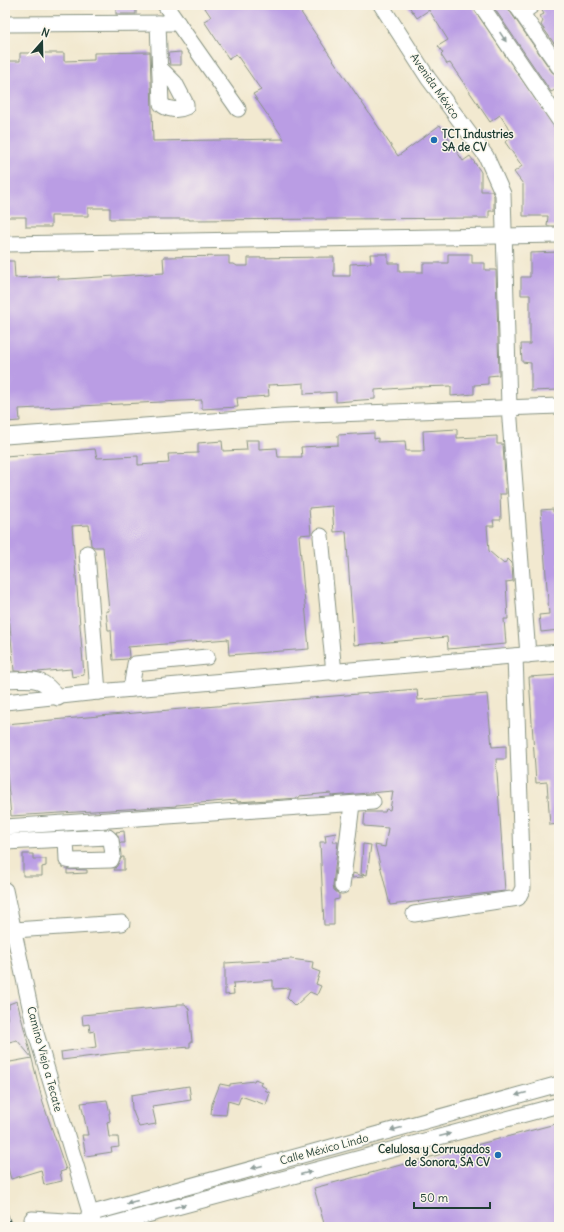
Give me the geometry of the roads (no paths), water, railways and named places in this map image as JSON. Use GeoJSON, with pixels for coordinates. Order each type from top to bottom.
{"type":"FeatureCollection","features":[{"type":"Feature","properties":{"kind":"street"},"geometry":{"type":"LineString","coordinates":[[165,5],[238,109]]}},
{"type":"Feature","properties":{"kind":"street","name":"Avenida México"},"geometry":{"type":"LineString","coordinates":[[381,5],[428,78],[486,156],[502,194],[509,407],[522,656],[523,888],[518,898],[414,914]]}},
{"type":"Feature","properties":{"kind":"street"},"geometry":{"type":"LineString","coordinates":[[481,5],[559,120]]}},
{"type":"Feature","properties":{"kind":"street"},"geometry":{"type":"LineString","coordinates":[[524,8],[554,52],[559,67]]}},
{"type":"Feature","properties":{"kind":"street"},"geometry":{"type":"LineString","coordinates":[[158,23],[160,68]]}},
{"type":"Feature","properties":{"kind":"street"},"geometry":{"type":"LineString","coordinates":[[5,24],[178,23]]}},
{"type":"Feature","properties":{"kind":"street"},"geometry":{"type":"LineString","coordinates":[[5,244],[559,235]]}},
{"type":"Feature","properties":{"kind":"street"},"geometry":{"type":"LineString","coordinates":[[5,436],[282,416],[559,406]]}},
{"type":"Feature","properties":{"kind":"street"},"geometry":{"type":"LineString","coordinates":[[321,536],[334,673]]}},
{"type":"Feature","properties":{"kind":"street"},"geometry":{"type":"LineString","coordinates":[[87,553],[98,692]]}},
{"type":"Feature","properties":{"kind":"street"},"geometry":{"type":"LineString","coordinates":[[5,702],[58,698],[131,689],[334,673],[559,652]]}},
{"type":"Feature","properties":{"kind":"street"},"geometry":{"type":"LineString","coordinates":[[131,689],[135,664],[207,657]]}},
{"type":"Feature","properties":{"kind":"street"},"geometry":{"type":"LineString","coordinates":[[5,680],[38,680],[49,685],[58,698]]}},
{"type":"Feature","properties":{"kind":"street"},"geometry":{"type":"LineString","coordinates":[[5,827],[373,802]]}},
{"type":"Feature","properties":{"kind":"street"},"geometry":{"type":"LineString","coordinates":[[342,886],[352,804]]}},
{"type":"Feature","properties":{"kind":"street"},"geometry":{"type":"LineString","coordinates":[[5,842],[66,838]]}},
{"type":"Feature","properties":{"kind":"street","name":"Camino Viejo a Tecate"},"geometry":{"type":"LineString","coordinates":[[5,890],[36,1030],[94,1222]]}},
{"type":"Feature","properties":{"kind":"street"},"geometry":{"type":"LineString","coordinates":[[14,930],[122,923]]}},
{"type":"Feature","properties":{"kind":"street","name":"Calle México Lindo"},"geometry":{"type":"LineString","coordinates":[[94,1222],[559,1084]]}},
{"type":"Feature","properties":{"kind":"street","name":"Calle México Lindo"},"geometry":{"type":"LineString","coordinates":[[94,1222],[559,1105]]}},
{"type":"Feature","properties":{"kind":"street"},"geometry":{"type":"LineString","coordinates":[[32,1219],[94,1222]]}},
{"type":"Feature","properties":{"kind":"railway"},"geometry":{"type":"LineString","coordinates":[[5,1212],[10,1227]]}},
{"type":"Feature","properties":{"kind":"place","name":"TCT Industries SA de CV"},"geometry":{"type":"Point","coordinates":[434,140]}},
{"type":"Feature","properties":{"kind":"place","name":"Celulosa y Corrugados de Sonora, SA CV"},"geometry":{"type":"Point","coordinates":[498,1155]}}]}
